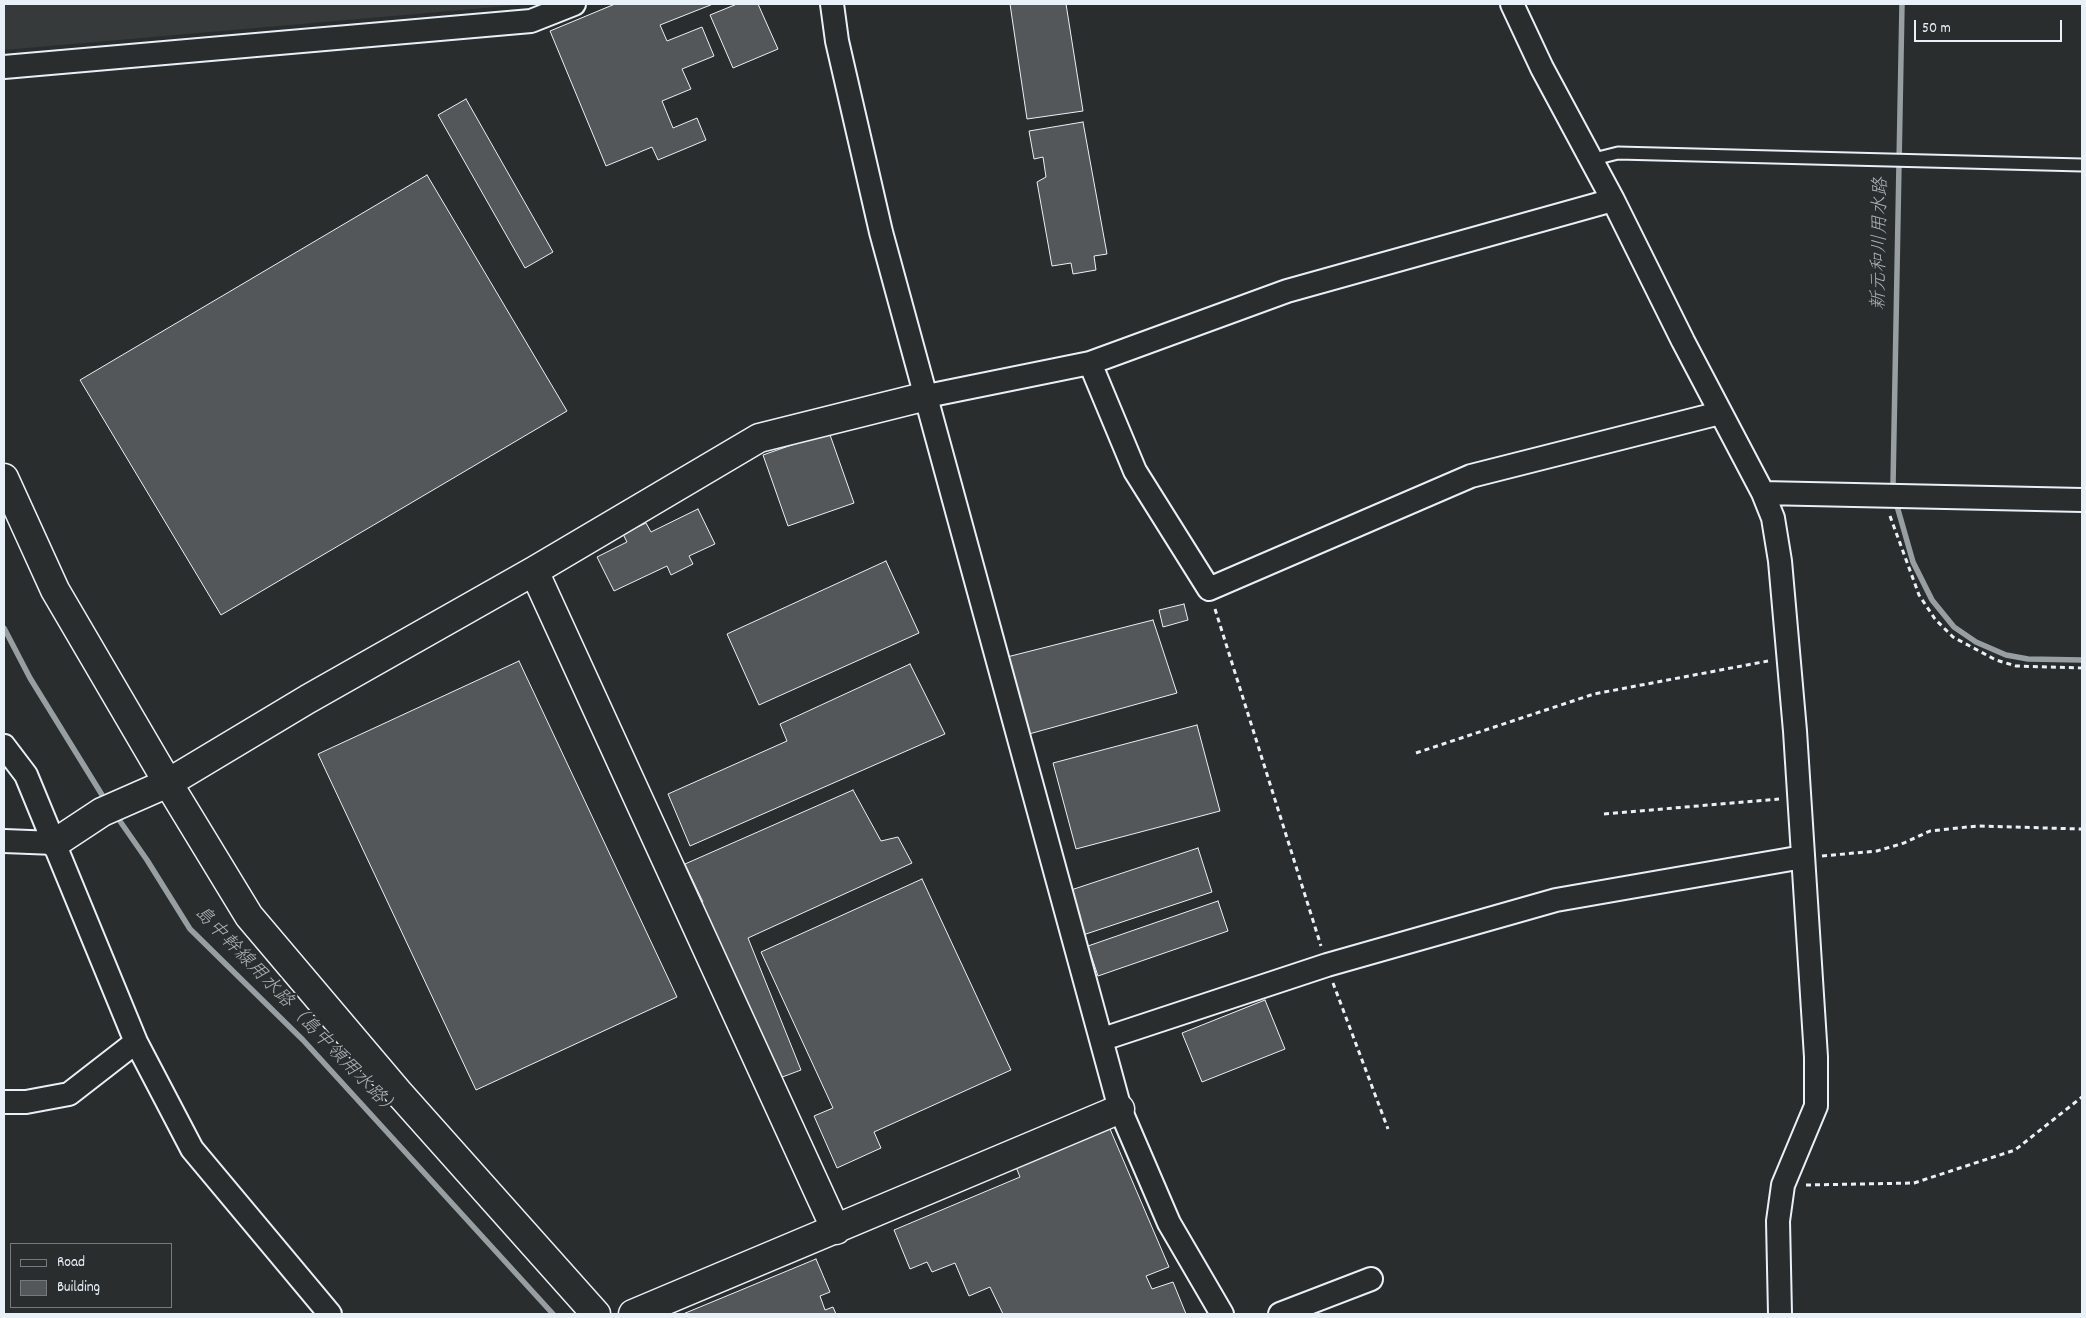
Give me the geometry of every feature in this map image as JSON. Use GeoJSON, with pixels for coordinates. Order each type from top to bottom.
{"type":"FeatureCollection","features":[{"type":"Feature","properties":{"kind":"street"},"geometry":{"type":"LineString","coordinates":[[4,67],[530,21],[574,4]]}},
{"type":"Feature","properties":{"kind":"street"},"geometry":{"type":"LineString","coordinates":[[832,4],[837,41],[881,232],[1103,1039],[1120,1109],[1169,1223],[1222,1314]]}},
{"type":"Feature","properties":{"kind":"street"},"geometry":{"type":"LineString","coordinates":[[1512,4],[1542,68],[1613,200],[1720,413],[1763,493],[1773,518],[1780,561],[1788,657],[1816,1057],[1816,1106],[1783,1185],[1778,1222],[1780,1314]]}},
{"type":"Feature","properties":{"kind":"street"},"geometry":{"type":"LineString","coordinates":[[4,841],[55,843],[102,812],[168,783],[308,699],[534,571],[759,438],[926,396],[1090,363],[1286,291],[1613,200]]}},
{"type":"Feature","properties":{"kind":"street"},"geometry":{"type":"LineString","coordinates":[[1090,363],[1135,470],[1209,589],[1471,476],[1720,413]]}},
{"type":"Feature","properties":{"kind":"street"},"geometry":{"type":"LineString","coordinates":[[4,478],[55,590],[168,783],[249,916],[398,1092],[596,1314]]}},
{"type":"Feature","properties":{"kind":"street"},"geometry":{"type":"LineString","coordinates":[[1763,493],[2082,500]]}},
{"type":"Feature","properties":{"kind":"street"},"geometry":{"type":"LineString","coordinates":[[534,571],[836,1230]]}},
{"type":"Feature","properties":{"kind":"street"},"geometry":{"type":"LineString","coordinates":[[4,746],[26,776],[136,1042],[192,1148],[330,1314]]}},
{"type":"Feature","properties":{"kind":"street"},"geometry":{"type":"LineString","coordinates":[[1103,1039],[1327,965],[1556,900],[1803,857]]}},
{"type":"Feature","properties":{"kind":"street"},"geometry":{"type":"LineString","coordinates":[[4,1102],[26,1102],[70,1094],[136,1042]]}},
{"type":"Feature","properties":{"kind":"street"},"geometry":{"type":"LineString","coordinates":[[633,1314],[1120,1109]]}},
{"type":"Feature","properties":{"kind":"street"},"geometry":{"type":"LineString","coordinates":[[1288,1313],[1371,1279]]}},
{"type":"Feature","properties":{"kind":"lane"},"geometry":{"type":"LineString","coordinates":[[1590,160],[1618,153],[2082,166]]}},
{"type":"Feature","properties":{"kind":"path"},"geometry":{"type":"LineString","coordinates":[[1885,496],[1907,567],[1919,594],[1936,619],[1953,638],[1996,660],[2016,666],[2082,668]]}},
{"type":"Feature","properties":{"kind":"path"},"geometry":{"type":"LineString","coordinates":[[1209,589],[1327,965],[1388,1129]]}},
{"type":"Feature","properties":{"kind":"path"},"geometry":{"type":"LineString","coordinates":[[1416,753],[1594,694],[1788,657]]}},
{"type":"Feature","properties":{"kind":"path"},"geometry":{"type":"LineString","coordinates":[[1604,814],[1799,797]]}},
{"type":"Feature","properties":{"kind":"path"},"geometry":{"type":"LineString","coordinates":[[1803,857],[1878,851],[1930,830],[1977,826],[2082,829]]}},
{"type":"Feature","properties":{"kind":"path"},"geometry":{"type":"LineString","coordinates":[[1783,1185],[1914,1183],[2015,1150],[2082,1097]]}},
{"type":"Feature","properties":{"kind":"shaded area"},"geometry":{"type":"Polygon","coordinates":[[[4,4],[530,4],[4,50],[4,4]]]}},
{"type":"Feature","properties":{"kind":"building"},"geometry":{"type":"Polygon","coordinates":[[[615,4],[713,4],[660,25],[667,41],[702,27],[714,56],[682,69],[691,89],[662,101],[673,128],[697,118],[706,140],[658,160],[652,147],[606,166],[550,31],[615,4]]]}},
{"type":"Feature","properties":{"kind":"building"},"geometry":{"type":"Polygon","coordinates":[[[737,4],[758,4],[778,49],[733,68],[710,15],[737,4]]]}},
{"type":"Feature","properties":{"kind":"building"},"geometry":{"type":"Polygon","coordinates":[[[1010,4],[1066,4],[1083,111],[1027,119],[1010,4]]]}},
{"type":"Feature","properties":{"kind":"building"},"geometry":{"type":"Polygon","coordinates":[[[466,99],[553,252],[525,268],[438,115],[466,99]]]}},
{"type":"Feature","properties":{"kind":"building"},"geometry":{"type":"Polygon","coordinates":[[[1083,122],[1107,254],[1094,256],[1096,270],[1073,274],[1071,263],[1052,266],[1037,182],[1046,177],[1043,157],[1034,159],[1029,131],[1083,122]]]}},
{"type":"Feature","properties":{"kind":"building"},"geometry":{"type":"Polygon","coordinates":[[[427,175],[567,411],[221,615],[80,380],[427,175]]]}},
{"type":"Feature","properties":{"kind":"building"},"geometry":{"type":"Polygon","coordinates":[[[829,432],[854,503],[788,526],[763,455],[829,432]]]}},
{"type":"Feature","properties":{"kind":"building"},"geometry":{"type":"Polygon","coordinates":[[[698,509],[715,544],[689,556],[693,564],[671,575],[667,566],[614,591],[597,557],[627,542],[623,534],[646,523],[651,532],[698,509]]]}},
{"type":"Feature","properties":{"kind":"building"},"geometry":{"type":"Polygon","coordinates":[[[886,561],[919,633],[759,705],[727,634],[886,561]]]}},
{"type":"Feature","properties":{"kind":"building"},"geometry":{"type":"Polygon","coordinates":[[[1184,604],[1188,620],[1163,627],[1159,610],[1184,604]]]}},
{"type":"Feature","properties":{"kind":"building"},"geometry":{"type":"Polygon","coordinates":[[[1153,620],[1177,693],[1029,734],[1007,657],[1153,620]]]}},
{"type":"Feature","properties":{"kind":"building"},"geometry":{"type":"Polygon","coordinates":[[[519,661],[677,997],[476,1090],[318,754],[519,661]]]}},
{"type":"Feature","properties":{"kind":"building"},"geometry":{"type":"Polygon","coordinates":[[[910,664],[945,734],[690,846],[668,794],[787,741],[780,724],[910,664]]]}},
{"type":"Feature","properties":{"kind":"building"},"geometry":{"type":"Polygon","coordinates":[[[1197,725],[1220,811],[1076,849],[1053,763],[1197,725]]]}},
{"type":"Feature","properties":{"kind":"building"},"geometry":{"type":"Polygon","coordinates":[[[853,790],[881,841],[898,837],[912,863],[748,938],[801,1070],[777,1079],[697,907],[703,902],[685,864],[853,790]]]}},
{"type":"Feature","properties":{"kind":"building"},"geometry":{"type":"Polygon","coordinates":[[[1198,848],[1212,892],[1080,936],[1065,892],[1198,848]]]}},
{"type":"Feature","properties":{"kind":"building"},"geometry":{"type":"Polygon","coordinates":[[[922,879],[1011,1070],[874,1132],[881,1148],[837,1168],[814,1116],[833,1108],[761,952],[922,879]]]}},
{"type":"Feature","properties":{"kind":"building"},"geometry":{"type":"Polygon","coordinates":[[[1218,901],[1228,931],[1098,976],[1088,946],[1218,901]]]}},
{"type":"Feature","properties":{"kind":"building"},"geometry":{"type":"Polygon","coordinates":[[[1265,1000],[1285,1049],[1202,1082],[1182,1033],[1265,1000]]]}},
{"type":"Feature","properties":{"kind":"building"},"geometry":{"type":"Polygon","coordinates":[[[1110,1129],[1169,1267],[1146,1276],[1152,1289],[1173,1282],[1186,1314],[1003,1314],[990,1287],[969,1296],[955,1263],[932,1272],[927,1262],[910,1269],[894,1230],[1020,1177],[1016,1167],[1110,1129]]]}},
{"type":"Feature","properties":{"kind":"building"},"geometry":{"type":"Polygon","coordinates":[[[816,1259],[830,1292],[820,1296],[825,1310],[833,1307],[836,1314],[683,1314],[816,1259]]]}},
{"type":"Feature","properties":{"kind":"waterway","name":"新元和川用水路"},"geometry":{"type":"LineString","coordinates":[[1893,485],[1902,4]]}},
{"type":"Feature","properties":{"kind":"waterway","name":"新元和川用水路"},"geometry":{"type":"LineString","coordinates":[[1897,506],[1913,562],[1932,600],[1954,627],[1976,642],[2006,655],[2028,659],[2082,660]]}},
{"type":"Feature","properties":{"kind":"waterway","name":"島中幹線用水路（島中領用水路）"},"geometry":{"type":"LineString","coordinates":[[4,628],[30,678],[107,803]]}},
{"type":"Feature","properties":{"kind":"waterway","name":"島中幹線用水路（島中領用水路）"},"geometry":{"type":"LineString","coordinates":[[115,814],[147,860],[190,929],[303,1040],[553,1314]]}}]}
